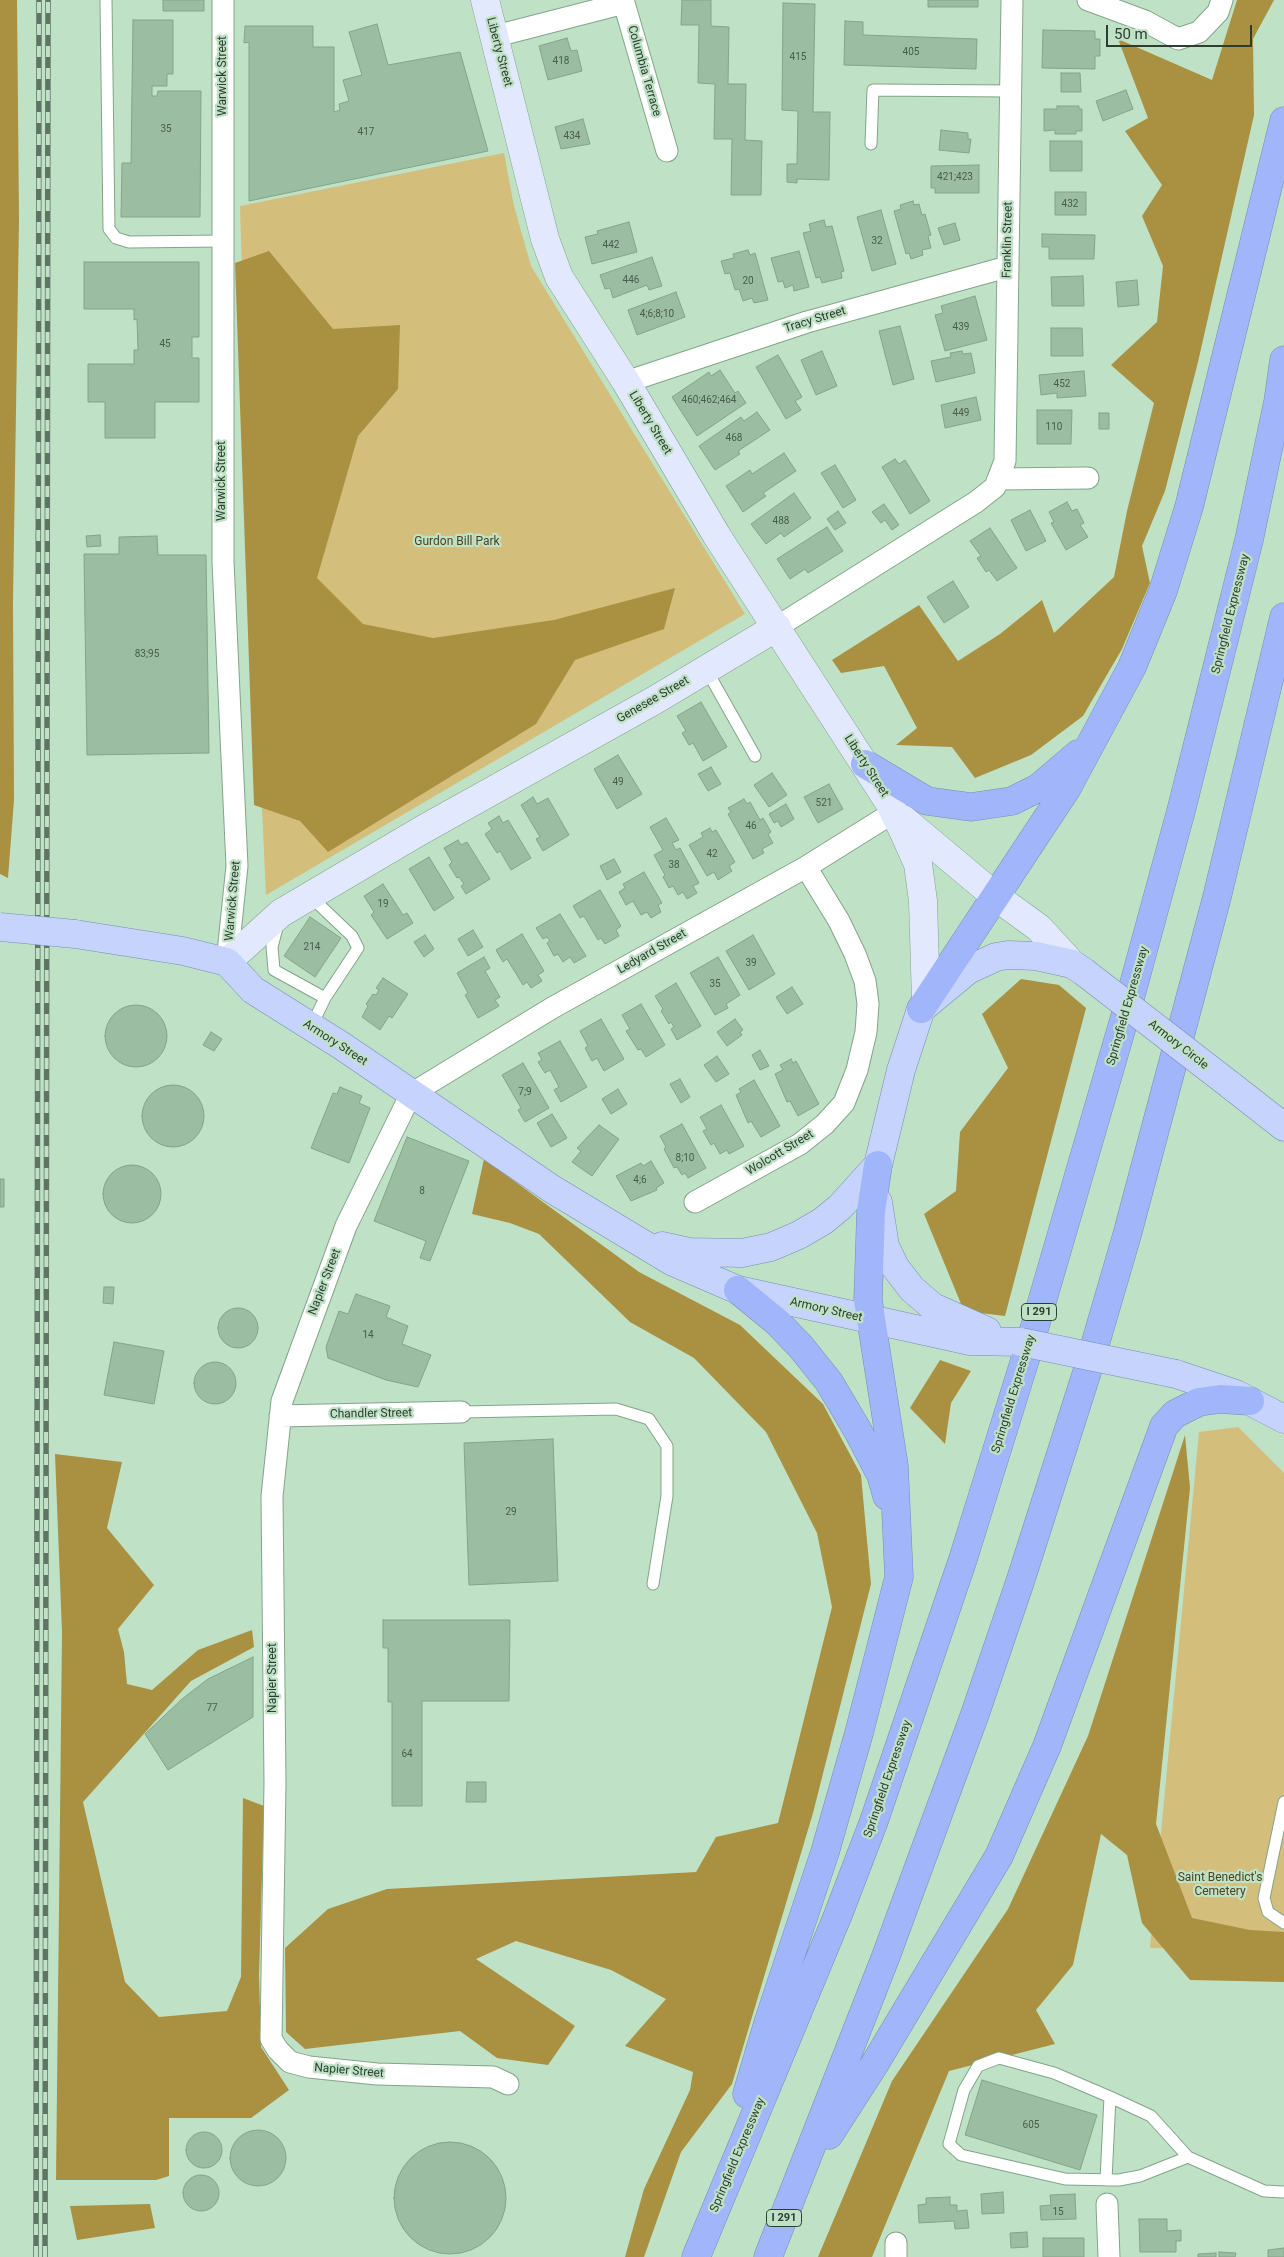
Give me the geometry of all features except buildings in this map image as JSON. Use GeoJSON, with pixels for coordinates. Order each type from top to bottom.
{"type":"FeatureCollection","features":[{"type":"Feature","properties":{"kind":"highway"},"geometry":{"type":"LineString","coordinates":[[924,1005],[1067,788],[1136,659],[1163,591],[1190,506],[1284,121]]}},
{"type":"Feature","properties":{"kind":"highway","name":"Springfield Expressway"},"geometry":{"type":"LineString","coordinates":[[700,2247],[838,1915],[874,1821],[962,1559],[1028,1350],[1123,1022],[1181,811],[1249,540],[1278,402],[1284,360]]}},
{"type":"Feature","properties":{"kind":"highway","name":"I 291"},"geometry":{"type":"LineString","coordinates":[[768,2257],[886,1956],[978,1704],[1085,1380],[1127,1235],[1186,1015],[1284,617]]}},
{"type":"Feature","properties":{"kind":"highway"},"geometry":{"type":"LineString","coordinates":[[865,764],[927,801],[971,807],[1012,801],[1038,788],[1060,772],[1095,738]]}},
{"type":"Feature","properties":{"kind":"highway"},"geometry":{"type":"LineString","coordinates":[[700,2247],[769,2020],[825,1852],[862,1724],[899,1577],[894,1466],[868,1300],[871,1211],[877,1172]]}},
{"type":"Feature","properties":{"kind":"highway"},"geometry":{"type":"LineString","coordinates":[[738,1290],[777,1322],[802,1347],[829,1382],[881,1475],[897,1528]]}},
{"type":"Feature","properties":{"kind":"highway"},"geometry":{"type":"LineString","coordinates":[[799,2180],[874,2065],[999,1856],[1047,1746],[1164,1426],[1175,1414],[1199,1402],[1220,1399],[1250,1401]]}},
{"type":"Feature","properties":{"kind":"main road","name":"Liberty Street"},"geometry":{"type":"LineString","coordinates":[[485,0],[496,36],[545,239],[559,277],[626,382],[717,536],[865,764],[894,812],[918,864],[923,901],[924,1005]]}},
{"type":"Feature","properties":{"kind":"main road","name":"Genesee Street"},"geometry":{"type":"LineString","coordinates":[[227,962],[280,913],[777,627]]}},
{"type":"Feature","properties":{"kind":"main road","name":"Liberty Street"},"geometry":{"type":"LineString","coordinates":[[894,812],[995,896],[1039,928],[1078,968]]}},
{"type":"Feature","properties":{"kind":"main road"},"geometry":{"type":"LineString","coordinates":[[0,927],[75,934],[183,951],[227,962]]}},
{"type":"Feature","properties":{"kind":"main road","name":"Armory Circle"},"geometry":{"type":"LineString","coordinates":[[924,1005],[968,970],[996,957],[1008,954],[1036,956],[1078,968],[1284,1127]]}},
{"type":"Feature","properties":{"kind":"main road","name":"Armory Street"},"geometry":{"type":"LineString","coordinates":[[227,962],[253,990],[552,1189],[642,1241],[672,1262],[738,1290],[870,1320],[1021,1342],[1176,1374],[1212,1385],[1250,1401]]}},
{"type":"Feature","properties":{"kind":"main road"},"geometry":{"type":"LineString","coordinates":[[924,1005],[901,1070],[877,1172],[880,1224],[885,1246],[895,1267],[912,1289],[933,1307],[980,1335]]}},
{"type":"Feature","properties":{"kind":"main road","name":"Armory Street"},"geometry":{"type":"LineString","coordinates":[[642,1241],[689,1252],[742,1252],[771,1247],[799,1236],[823,1220],[840,1207],[877,1172]]}},
{"type":"Feature","properties":{"kind":"main road"},"geometry":{"type":"LineString","coordinates":[[1250,1401],[1284,1419]]}},
{"type":"Feature","properties":{"kind":"street","name":"Warwick Street"},"geometry":{"type":"LineString","coordinates":[[223,0],[223,562],[237,866],[227,962]]}},
{"type":"Feature","properties":{"kind":"street","name":"Franklin Street"},"geometry":{"type":"LineString","coordinates":[[998,479],[1005,460],[1012,0]]}},
{"type":"Feature","properties":{"kind":"street"},"geometry":{"type":"LineString","coordinates":[[1088,0],[1145,21],[1178,39],[1200,32],[1218,12],[1222,0]]}},
{"type":"Feature","properties":{"kind":"street","name":"Columbia Terrace"},"geometry":{"type":"LineString","coordinates":[[496,36],[624,1],[667,151]]}},
{"type":"Feature","properties":{"kind":"street","name":"Tracy Street"},"geometry":{"type":"LineString","coordinates":[[626,382],[807,322],[1007,267]]}},
{"type":"Feature","properties":{"kind":"street"},"geometry":{"type":"LineString","coordinates":[[998,479],[1088,478]]}},
{"type":"Feature","properties":{"kind":"street","name":"Genesee Street"},"geometry":{"type":"LineString","coordinates":[[777,627],[976,502],[995,486],[998,479]]}},
{"type":"Feature","properties":{"kind":"street","name":"Ledyard Street"},"geometry":{"type":"LineString","coordinates":[[411,1094],[552,1008],[806,867],[894,812]]}},
{"type":"Feature","properties":{"kind":"street","name":"Wolcott Street"},"geometry":{"type":"LineString","coordinates":[[695,1202],[800,1144],[825,1124],[844,1104],[857,1070],[866,1032],[868,1004],[865,981],[847,938],[806,867]]}},
{"type":"Feature","properties":{"kind":"street","name":"Napier Street"},"geometry":{"type":"LineString","coordinates":[[411,1094],[346,1226],[282,1401],[272,1496],[275,1783],[271,2038],[278,2050],[290,2062],[309,2067],[377,2074],[493,2077],[508,2084]]}},
{"type":"Feature","properties":{"kind":"street","name":"Chandler Street"},"geometry":{"type":"LineString","coordinates":[[280,1416],[461,1412]]}},
{"type":"Feature","properties":{"kind":"street"},"geometry":{"type":"LineString","coordinates":[[1107,2204],[1109,2257]]}},
{"type":"Feature","properties":{"kind":"lane"},"geometry":{"type":"LineString","coordinates":[[106,0],[109,229],[116,238],[129,242],[224,241]]}},
{"type":"Feature","properties":{"kind":"lane"},"geometry":{"type":"LineString","coordinates":[[871,144],[873,90],[1011,92]]}},
{"type":"Feature","properties":{"kind":"lane"},"geometry":{"type":"LineString","coordinates":[[706,669],[755,756]]}},
{"type":"Feature","properties":{"kind":"lane"},"geometry":{"type":"LineString","coordinates":[[310,896],[352,936],[358,948],[325,998],[311,1027]]}},
{"type":"Feature","properties":{"kind":"lane"},"geometry":{"type":"LineString","coordinates":[[280,913],[272,947],[274,970],[325,998]]}},
{"type":"Feature","properties":{"kind":"lane"},"geometry":{"type":"LineString","coordinates":[[461,1412],[616,1409],[649,1418],[667,1446],[667,1496],[654,1584]]}},
{"type":"Feature","properties":{"kind":"lane"},"geometry":{"type":"LineString","coordinates":[[1284,1802],[1264,1898],[1268,1912],[1284,1923]]}},
{"type":"Feature","properties":{"kind":"lane"},"geometry":{"type":"LineString","coordinates":[[1188,2157],[1140,2176],[1106,2180],[1065,2178],[961,2155],[949,2144],[964,2090],[978,2066],[998,2058],[1054,2073],[1152,2116],[1188,2157],[1264,2191],[1284,2192]]}},
{"type":"Feature","properties":{"kind":"lane"},"geometry":{"type":"LineString","coordinates":[[1106,2180],[1110,2097]]}},
{"type":"Feature","properties":{"kind":"green space","name":"Gurdon Bill Park"},"geometry":{"type":"Polygon","coordinates":[[[504,153],[514,206],[531,266],[745,614],[266,895],[250,553],[240,206],[504,153]]]}},
{"type":"Feature","properties":{"kind":"green space","name":"Saint Benedict's Cemetery"},"geometry":{"type":"Polygon","coordinates":[[[1238,1427],[1284,1473],[1284,1951],[1150,1948],[1199,1432],[1238,1427]]]}},
{"type":"Feature","properties":{"kind":"shaded area"},"geometry":{"type":"Polygon","coordinates":[[[0,0],[17,0],[19,219],[13,600],[14,800],[8,878],[0,874],[0,0]]]}},
{"type":"Feature","properties":{"kind":"shaded area"},"geometry":{"type":"Polygon","coordinates":[[[1237,0],[1274,0],[1253,39],[1254,115],[1198,362],[1165,491],[1142,546],[1150,583],[1122,649],[1083,716],[1031,755],[975,778],[952,747],[896,745],[917,728],[884,666],[841,673],[832,660],[919,605],[958,661],[1000,634],[1042,600],[1054,633],[1114,577],[1127,511],[1154,403],[1111,365],[1157,322],[1163,266],[1142,216],[1162,185],[1125,131],[1148,118],[1118,39],[1212,80],[1237,0]]]}},
{"type":"Feature","properties":{"kind":"shaded area"},"geometry":{"type":"Polygon","coordinates":[[[269,251],[333,329],[400,325],[398,389],[358,436],[317,578],[363,624],[433,638],[554,620],[675,588],[664,629],[575,660],[536,724],[328,852],[300,821],[254,805],[235,263],[269,251]]]}},
{"type":"Feature","properties":{"kind":"shaded area"},"geometry":{"type":"Polygon","coordinates":[[[1021,979],[1059,985],[1086,1008],[1005,1316],[964,1311],[924,1214],[956,1191],[960,1132],[1008,1068],[982,1014],[1021,979]]]}},
{"type":"Feature","properties":{"kind":"shaded area"},"geometry":{"type":"Polygon","coordinates":[[[484,1159],[639,1272],[740,1325],[823,1404],[861,1475],[871,1584],[813,1813],[732,2084],[681,2152],[644,2257],[625,2257],[644,2189],[690,2090],[693,2072],[625,2046],[666,1999],[611,1970],[516,1941],[476,1959],[575,2026],[548,2065],[497,2058],[460,2031],[305,2049],[286,2032],[285,1948],[328,1909],[387,1889],[696,1872],[716,1837],[778,1823],[832,1607],[817,1533],[766,1432],[694,1358],[630,1322],[539,1234],[510,1223],[472,1214],[484,1159]]]}},
{"type":"Feature","properties":{"kind":"shaded area"},"geometry":{"type":"Polygon","coordinates":[[[940,1360],[971,1371],[951,1403],[945,1444],[910,1408],[940,1360]]]}},
{"type":"Feature","properties":{"kind":"shaded area"},"geometry":{"type":"Polygon","coordinates":[[[1185,1435],[1190,1488],[1156,1824],[1192,1918],[1250,1930],[1284,1932],[1284,1982],[1190,1980],[1142,1923],[1127,1855],[1101,1834],[1073,1965],[1036,2010],[1055,2044],[949,2071],[872,2257],[818,2257],[892,2081],[1008,1909],[1088,1736],[1185,1435]]]}},
{"type":"Feature","properties":{"kind":"shaded area"},"geometry":{"type":"Polygon","coordinates":[[[55,1454],[122,1462],[107,1528],[154,1585],[118,1629],[124,1652],[127,1684],[152,1690],[198,1650],[252,1630],[254,1647],[191,1681],[83,1802],[125,1982],[159,2017],[227,2011],[241,1977],[243,1798],[264,1806],[259,1976],[261,2047],[289,2090],[251,2118],[169,2118],[169,2176],[156,2180],[56,2180],[62,1632],[55,1454]]]}},
{"type":"Feature","properties":{"kind":"shaded area"},"geometry":{"type":"Polygon","coordinates":[[[150,2204],[155,2228],[77,2240],[70,2206],[150,2204]]]}},
{"type":"Feature","properties":{"kind":"railway"},"geometry":{"type":"LineString","coordinates":[[36,2257],[39,0]]}},
{"type":"Feature","properties":{"kind":"railway"},"geometry":{"type":"LineString","coordinates":[[45,2257],[48,0]]}}]}
